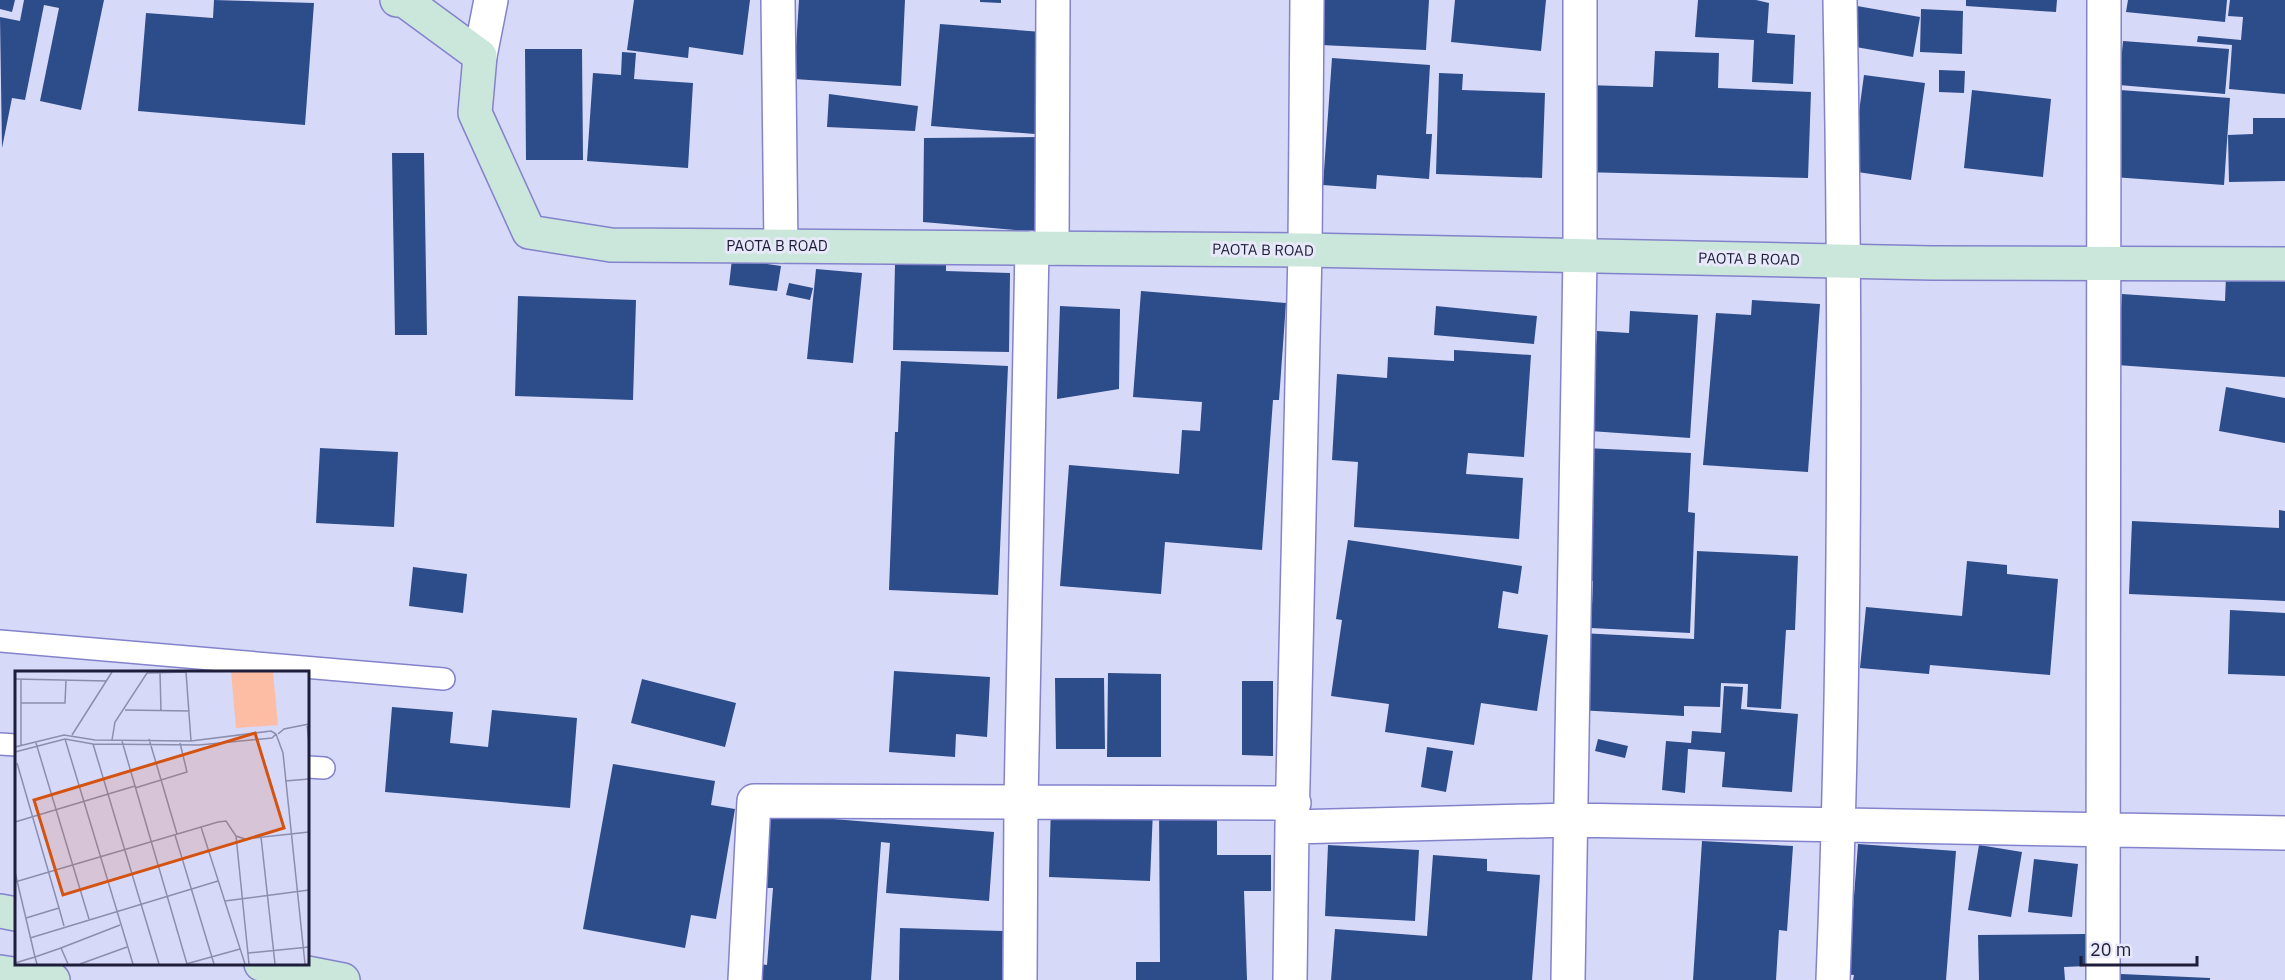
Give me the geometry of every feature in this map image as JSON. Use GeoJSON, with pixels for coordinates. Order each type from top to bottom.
{"type":"FeatureCollection","features":[{"type":"Feature","properties":{"kind":"street"},"geometry":{"type":"LineString","coordinates":[[397,0],[405,1],[480,56],[491,0]]}},
{"type":"Feature","properties":{"kind":"street"},"geometry":{"type":"LineString","coordinates":[[778,0],[781,246]]}},
{"type":"Feature","properties":{"kind":"street"},"geometry":{"type":"LineString","coordinates":[[1020,980],[1021,802],[1053,0]]}},
{"type":"Feature","properties":{"kind":"street"},"geometry":{"type":"LineString","coordinates":[[1290,980],[1305,250],[1307,0]]}},
{"type":"Feature","properties":{"kind":"street"},"geometry":{"type":"LineString","coordinates":[[1568,980],[1580,256],[1580,0]]}},
{"type":"Feature","properties":{"kind":"street"},"geometry":{"type":"LineString","coordinates":[[1833,980],[1839,824],[1845,261],[1840,0]]}},
{"type":"Feature","properties":{"kind":"street"},"geometry":{"type":"LineString","coordinates":[[2103,980],[2104,0]]}},
{"type":"Feature","properties":{"kind":"street","name":"PAOTA B ROAD"},"geometry":{"type":"LineString","coordinates":[[480,56],[475,113],[529,232],[611,245],[1305,250],[1845,261],[2285,264]]}},
{"type":"Feature","properties":{"kind":"street"},"geometry":{"type":"LineString","coordinates":[[745,980],[754,801],[1021,802],[1293,815],[2285,833]]}},
{"type":"Feature","properties":{"kind":"street"},"geometry":{"type":"LineString","coordinates":[[0,911],[15,914]]}},
{"type":"Feature","properties":{"kind":"street"},"geometry":{"type":"LineString","coordinates":[[271,965],[343,980]]}},
{"type":"Feature","properties":{"kind":"street"},"geometry":{"type":"LineString","coordinates":[[0,972],[53,980]]}},
{"type":"Feature","properties":{"kind":"lane"},"geometry":{"type":"LineString","coordinates":[[0,641],[444,679]]}},
{"type":"Feature","properties":{"kind":"lane"},"geometry":{"type":"LineString","coordinates":[[0,744],[15,745]]}},
{"type":"Feature","properties":{"kind":"building"},"geometry":{"type":"Polygon","coordinates":[[[0,0],[15,0],[12,12],[0,9],[0,0]]]}},
{"type":"Feature","properties":{"kind":"building"},"geometry":{"type":"Polygon","coordinates":[[[24,0],[104,0],[81,110],[40,101],[59,8],[44,5],[25,100],[12,98],[2,148],[0,17],[20,21],[24,0]]]}},
{"type":"Feature","properties":{"kind":"building"},"geometry":{"type":"Polygon","coordinates":[[[214,0],[314,3],[305,125],[138,111],[146,13],[213,18],[214,0]]]}},
{"type":"Feature","properties":{"kind":"building"},"geometry":{"type":"Polygon","coordinates":[[[634,0],[750,0],[743,55],[689,47],[688,58],[627,50],[634,0]]]}},
{"type":"Feature","properties":{"kind":"building"},"geometry":{"type":"Polygon","coordinates":[[[799,0],[905,0],[901,86],[794,79],[799,0]]]}},
{"type":"Feature","properties":{"kind":"building"},"geometry":{"type":"Polygon","coordinates":[[[980,0],[1001,0],[1001,3],[980,2],[980,0]]]}},
{"type":"Feature","properties":{"kind":"building"},"geometry":{"type":"Polygon","coordinates":[[[1320,0],[1429,0],[1426,50],[1321,45],[1320,0]]]}},
{"type":"Feature","properties":{"kind":"building"},"geometry":{"type":"Polygon","coordinates":[[[1455,0],[1546,0],[1541,51],[1451,42],[1455,0]]]}},
{"type":"Feature","properties":{"kind":"building"},"geometry":{"type":"Polygon","coordinates":[[[1698,0],[1756,0],[1769,3],[1767,33],[1795,35],[1793,84],[1752,82],[1754,40],[1695,37],[1698,0]]]}},
{"type":"Feature","properties":{"kind":"building"},"geometry":{"type":"Polygon","coordinates":[[[1966,0],[2057,0],[2056,12],[1966,6],[1966,0]]]}},
{"type":"Feature","properties":{"kind":"building"},"geometry":{"type":"Polygon","coordinates":[[[2128,0],[2227,0],[2225,22],[2126,12],[2128,0]]]}},
{"type":"Feature","properties":{"kind":"building"},"geometry":{"type":"Polygon","coordinates":[[[2230,0],[2285,0],[2285,94],[2229,89],[2232,45],[2197,42],[2198,36],[2241,40],[2243,17],[2228,16],[2230,0]]]}},
{"type":"Feature","properties":{"kind":"building"},"geometry":{"type":"Polygon","coordinates":[[[1857,6],[1920,17],[1913,57],[1850,46],[1857,6]]]}},
{"type":"Feature","properties":{"kind":"building"},"geometry":{"type":"Polygon","coordinates":[[[1921,9],[1963,11],[1962,54],[1920,52],[1921,9]]]}},
{"type":"Feature","properties":{"kind":"building"},"geometry":{"type":"Polygon","coordinates":[[[940,24],[1042,32],[1035,134],[931,126],[940,24]]]}},
{"type":"Feature","properties":{"kind":"building"},"geometry":{"type":"Polygon","coordinates":[[[2123,41],[2229,49],[2225,94],[2119,85],[2123,41]]]}},
{"type":"Feature","properties":{"kind":"building"},"geometry":{"type":"Polygon","coordinates":[[[525,49],[582,49],[583,160],[526,160],[525,49]]]}},
{"type":"Feature","properties":{"kind":"building"},"geometry":{"type":"Polygon","coordinates":[[[1655,51],[1719,53],[1718,88],[1811,92],[1808,178],[1582,172],[1585,85],[1653,87],[1655,51]]]}},
{"type":"Feature","properties":{"kind":"building"},"geometry":{"type":"Polygon","coordinates":[[[622,52],[636,53],[634,79],[693,83],[688,168],[587,161],[593,73],[621,75],[622,52]]]}},
{"type":"Feature","properties":{"kind":"building"},"geometry":{"type":"Polygon","coordinates":[[[1332,58],[1430,65],[1426,134],[1432,134],[1429,179],[1377,175],[1376,189],[1323,185],[1332,58]]]}},
{"type":"Feature","properties":{"kind":"building"},"geometry":{"type":"Polygon","coordinates":[[[1939,70],[1965,71],[1964,93],[1939,92],[1939,70]]]}},
{"type":"Feature","properties":{"kind":"building"},"geometry":{"type":"Polygon","coordinates":[[[1439,73],[1463,74],[1462,90],[1545,93],[1542,178],[1436,174],[1439,73]]]}},
{"type":"Feature","properties":{"kind":"building"},"geometry":{"type":"Polygon","coordinates":[[[1864,75],[1925,83],[1911,180],[1851,171],[1864,75]]]}},
{"type":"Feature","properties":{"kind":"building"},"geometry":{"type":"Polygon","coordinates":[[[1972,90],[2051,99],[2043,177],[1964,168],[1972,90]]]}},
{"type":"Feature","properties":{"kind":"building"},"geometry":{"type":"Polygon","coordinates":[[[2120,90],[2230,98],[2224,185],[2113,177],[2120,90]]]}},
{"type":"Feature","properties":{"kind":"building"},"geometry":{"type":"Polygon","coordinates":[[[829,94],[918,106],[915,131],[827,127],[829,94]]]}},
{"type":"Feature","properties":{"kind":"building"},"geometry":{"type":"Polygon","coordinates":[[[2253,118],[2285,118],[2285,181],[2229,182],[2228,135],[2253,134],[2253,118]]]}},
{"type":"Feature","properties":{"kind":"building"},"geometry":{"type":"Polygon","coordinates":[[[1045,137],[1038,232],[923,222],[924,138],[1045,137]]]}},
{"type":"Feature","properties":{"kind":"building"},"geometry":{"type":"Polygon","coordinates":[[[392,153],[424,153],[427,335],[395,335],[392,153]]]}},
{"type":"Feature","properties":{"kind":"building"},"geometry":{"type":"Polygon","coordinates":[[[732,259],[781,266],[777,291],[729,285],[732,259]]]}},
{"type":"Feature","properties":{"kind":"building"},"geometry":{"type":"Polygon","coordinates":[[[895,265],[946,265],[946,271],[1010,273],[1009,352],[893,350],[895,265]]]}},
{"type":"Feature","properties":{"kind":"building"},"geometry":{"type":"Polygon","coordinates":[[[816,269],[862,273],[853,363],[807,359],[816,269]]]}},
{"type":"Feature","properties":{"kind":"building"},"geometry":{"type":"Polygon","coordinates":[[[2226,276],[2285,281],[2285,377],[2117,365],[2122,294],[2225,301],[2226,276]]]}},
{"type":"Feature","properties":{"kind":"building"},"geometry":{"type":"Polygon","coordinates":[[[789,283],[813,288],[810,300],[786,295],[789,283]]]}},
{"type":"Feature","properties":{"kind":"building"},"geometry":{"type":"Polygon","coordinates":[[[1141,291],[1286,303],[1279,400],[1273,400],[1262,550],[1165,542],[1161,594],[1060,586],[1069,465],[1179,474],[1182,430],[1200,431],[1202,402],[1133,397],[1141,291]]]}},
{"type":"Feature","properties":{"kind":"building"},"geometry":{"type":"Polygon","coordinates":[[[518,296],[636,300],[633,400],[515,396],[518,296]]]}},
{"type":"Feature","properties":{"kind":"building"},"geometry":{"type":"Polygon","coordinates":[[[1752,300],[1820,304],[1808,472],[1703,465],[1716,313],[1751,315],[1752,300]]]}},
{"type":"Feature","properties":{"kind":"building"},"geometry":{"type":"Polygon","coordinates":[[[1060,306],[1120,309],[1119,389],[1057,399],[1060,306]]]}},
{"type":"Feature","properties":{"kind":"building"},"geometry":{"type":"Polygon","coordinates":[[[1436,306],[1537,316],[1534,344],[1434,335],[1436,306]]]}},
{"type":"Feature","properties":{"kind":"building"},"geometry":{"type":"Polygon","coordinates":[[[1630,311],[1698,315],[1690,438],[1590,431],[1597,331],[1629,333],[1630,311]]]}},
{"type":"Feature","properties":{"kind":"building"},"geometry":{"type":"Polygon","coordinates":[[[1454,350],[1531,355],[1524,457],[1468,453],[1466,474],[1523,478],[1519,539],[1354,527],[1358,462],[1332,460],[1337,374],[1387,378],[1388,357],[1454,361],[1454,350]]]}},
{"type":"Feature","properties":{"kind":"building"},"geometry":{"type":"Polygon","coordinates":[[[901,361],[1008,366],[998,595],[889,590],[895,432],[898,432],[901,361]]]}},
{"type":"Feature","properties":{"kind":"building"},"geometry":{"type":"Polygon","coordinates":[[[2226,387],[2285,398],[2285,443],[2219,431],[2226,387]]]}},
{"type":"Feature","properties":{"kind":"building"},"geometry":{"type":"Polygon","coordinates":[[[320,448],[398,452],[394,527],[316,523],[320,448]]]}},
{"type":"Feature","properties":{"kind":"building"},"geometry":{"type":"Polygon","coordinates":[[[1585,448],[1691,453],[1688,512],[1695,513],[1690,633],[1591,628],[1593,581],[1588,581],[1585,448]]]}},
{"type":"Feature","properties":{"kind":"building"},"geometry":{"type":"Polygon","coordinates":[[[2279,510],[2285,511],[2285,601],[2129,594],[2132,521],[2279,528],[2279,510]]]}},
{"type":"Feature","properties":{"kind":"building"},"geometry":{"type":"Polygon","coordinates":[[[1348,540],[1522,566],[1518,594],[1503,591],[1498,628],[1548,635],[1537,711],[1481,703],[1474,745],[1385,732],[1389,704],[1331,696],[1342,620],[1336,619],[1348,540]]]}},
{"type":"Feature","properties":{"kind":"building"},"geometry":{"type":"Polygon","coordinates":[[[1697,551],[1798,556],[1795,630],[1786,630],[1781,709],[1747,707],[1748,684],[1721,683],[1720,707],[1684,706],[1684,716],[1578,710],[1581,633],[1694,639],[1697,551]]]}},
{"type":"Feature","properties":{"kind":"building"},"geometry":{"type":"Polygon","coordinates":[[[1967,561],[2007,565],[2007,574],[2058,579],[2050,675],[1930,665],[1929,674],[1860,668],[1866,607],[1962,616],[1967,561]]]}},
{"type":"Feature","properties":{"kind":"building"},"geometry":{"type":"Polygon","coordinates":[[[413,567],[467,574],[463,613],[409,606],[413,567]]]}},
{"type":"Feature","properties":{"kind":"building"},"geometry":{"type":"Polygon","coordinates":[[[2230,610],[2285,613],[2285,676],[2228,674],[2230,610]]]}},
{"type":"Feature","properties":{"kind":"building"},"geometry":{"type":"Polygon","coordinates":[[[894,671],[990,677],[987,737],[956,734],[955,757],[889,752],[894,671]]]}},
{"type":"Feature","properties":{"kind":"building"},"geometry":{"type":"Polygon","coordinates":[[[1108,673],[1161,674],[1161,757],[1107,757],[1108,673]]]}},
{"type":"Feature","properties":{"kind":"building"},"geometry":{"type":"Polygon","coordinates":[[[1055,678],[1104,678],[1105,749],[1056,749],[1055,678]]]}},
{"type":"Feature","properties":{"kind":"building"},"geometry":{"type":"Polygon","coordinates":[[[642,679],[736,703],[725,747],[631,723],[642,679]]]}},
{"type":"Feature","properties":{"kind":"building"},"geometry":{"type":"Polygon","coordinates":[[[1242,681],[1273,681],[1273,756],[1242,755],[1242,681]]]}},
{"type":"Feature","properties":{"kind":"building"},"geometry":{"type":"Polygon","coordinates":[[[1724,686],[1743,687],[1741,709],[1798,714],[1792,792],[1722,787],[1725,752],[1688,749],[1685,793],[1662,790],[1666,741],[1691,743],[1692,731],[1721,733],[1724,686]]]}},
{"type":"Feature","properties":{"kind":"building"},"geometry":{"type":"Polygon","coordinates":[[[392,707],[453,712],[450,743],[488,747],[492,710],[577,718],[570,808],[385,792],[392,707]]]}},
{"type":"Feature","properties":{"kind":"building"},"geometry":{"type":"Polygon","coordinates":[[[1598,739],[1628,746],[1625,758],[1595,751],[1598,739]]]}},
{"type":"Feature","properties":{"kind":"building"},"geometry":{"type":"Polygon","coordinates":[[[1427,747],[1453,751],[1446,792],[1421,787],[1427,747]]]}},
{"type":"Feature","properties":{"kind":"building"},"geometry":{"type":"Polygon","coordinates":[[[613,764],[715,781],[711,805],[735,809],[716,919],[691,915],[685,948],[583,929],[613,764]]]}},
{"type":"Feature","properties":{"kind":"building"},"geometry":{"type":"Polygon","coordinates":[[[1217,803],[1217,855],[1271,855],[1271,891],[1244,891],[1247,980],[1136,980],[1136,962],[1160,962],[1159,804],[1217,803]]]}},
{"type":"Feature","properties":{"kind":"building"},"geometry":{"type":"Polygon","coordinates":[[[1051,805],[1153,810],[1150,881],[1049,877],[1051,805]]]}},
{"type":"Feature","properties":{"kind":"building"},"geometry":{"type":"Polygon","coordinates":[[[771,814],[994,832],[989,901],[886,893],[890,843],[881,842],[871,980],[752,980],[754,963],[767,965],[773,888],[765,888],[771,814]]]}},
{"type":"Feature","properties":{"kind":"building"},"geometry":{"type":"Polygon","coordinates":[[[1702,841],[1793,846],[1787,931],[1779,930],[1776,980],[1693,980],[1702,841]]]}},
{"type":"Feature","properties":{"kind":"building"},"geometry":{"type":"Polygon","coordinates":[[[1858,844],[1956,851],[1946,980],[1853,980],[1854,975],[1841,974],[1851,935],[1858,844]]]}},
{"type":"Feature","properties":{"kind":"building"},"geometry":{"type":"Polygon","coordinates":[[[1328,845],[1419,850],[1415,921],[1325,916],[1328,845]]]}},
{"type":"Feature","properties":{"kind":"building"},"geometry":{"type":"Polygon","coordinates":[[[1979,845],[2022,852],[2011,917],[1968,910],[1979,845]]]}},
{"type":"Feature","properties":{"kind":"building"},"geometry":{"type":"Polygon","coordinates":[[[1433,855],[1487,859],[1487,871],[1540,875],[1532,980],[1331,980],[1335,929],[1427,936],[1433,855]]]}},
{"type":"Feature","properties":{"kind":"building"},"geometry":{"type":"Polygon","coordinates":[[[2034,859],[2078,864],[2072,917],[2028,912],[2034,859]]]}},
{"type":"Feature","properties":{"kind":"building"},"geometry":{"type":"Polygon","coordinates":[[[900,928],[1003,931],[1002,980],[899,980],[900,928]]]}},
{"type":"Feature","properties":{"kind":"building"},"geometry":{"type":"Polygon","coordinates":[[[2087,934],[2087,966],[2064,967],[2065,980],[1979,980],[1978,935],[2087,934]]]}},
{"type":"Feature","properties":{"kind":"building"},"geometry":{"type":"Polygon","coordinates":[[[2121,974],[2210,978],[2210,980],[2121,980],[2121,974]]]}}]}
